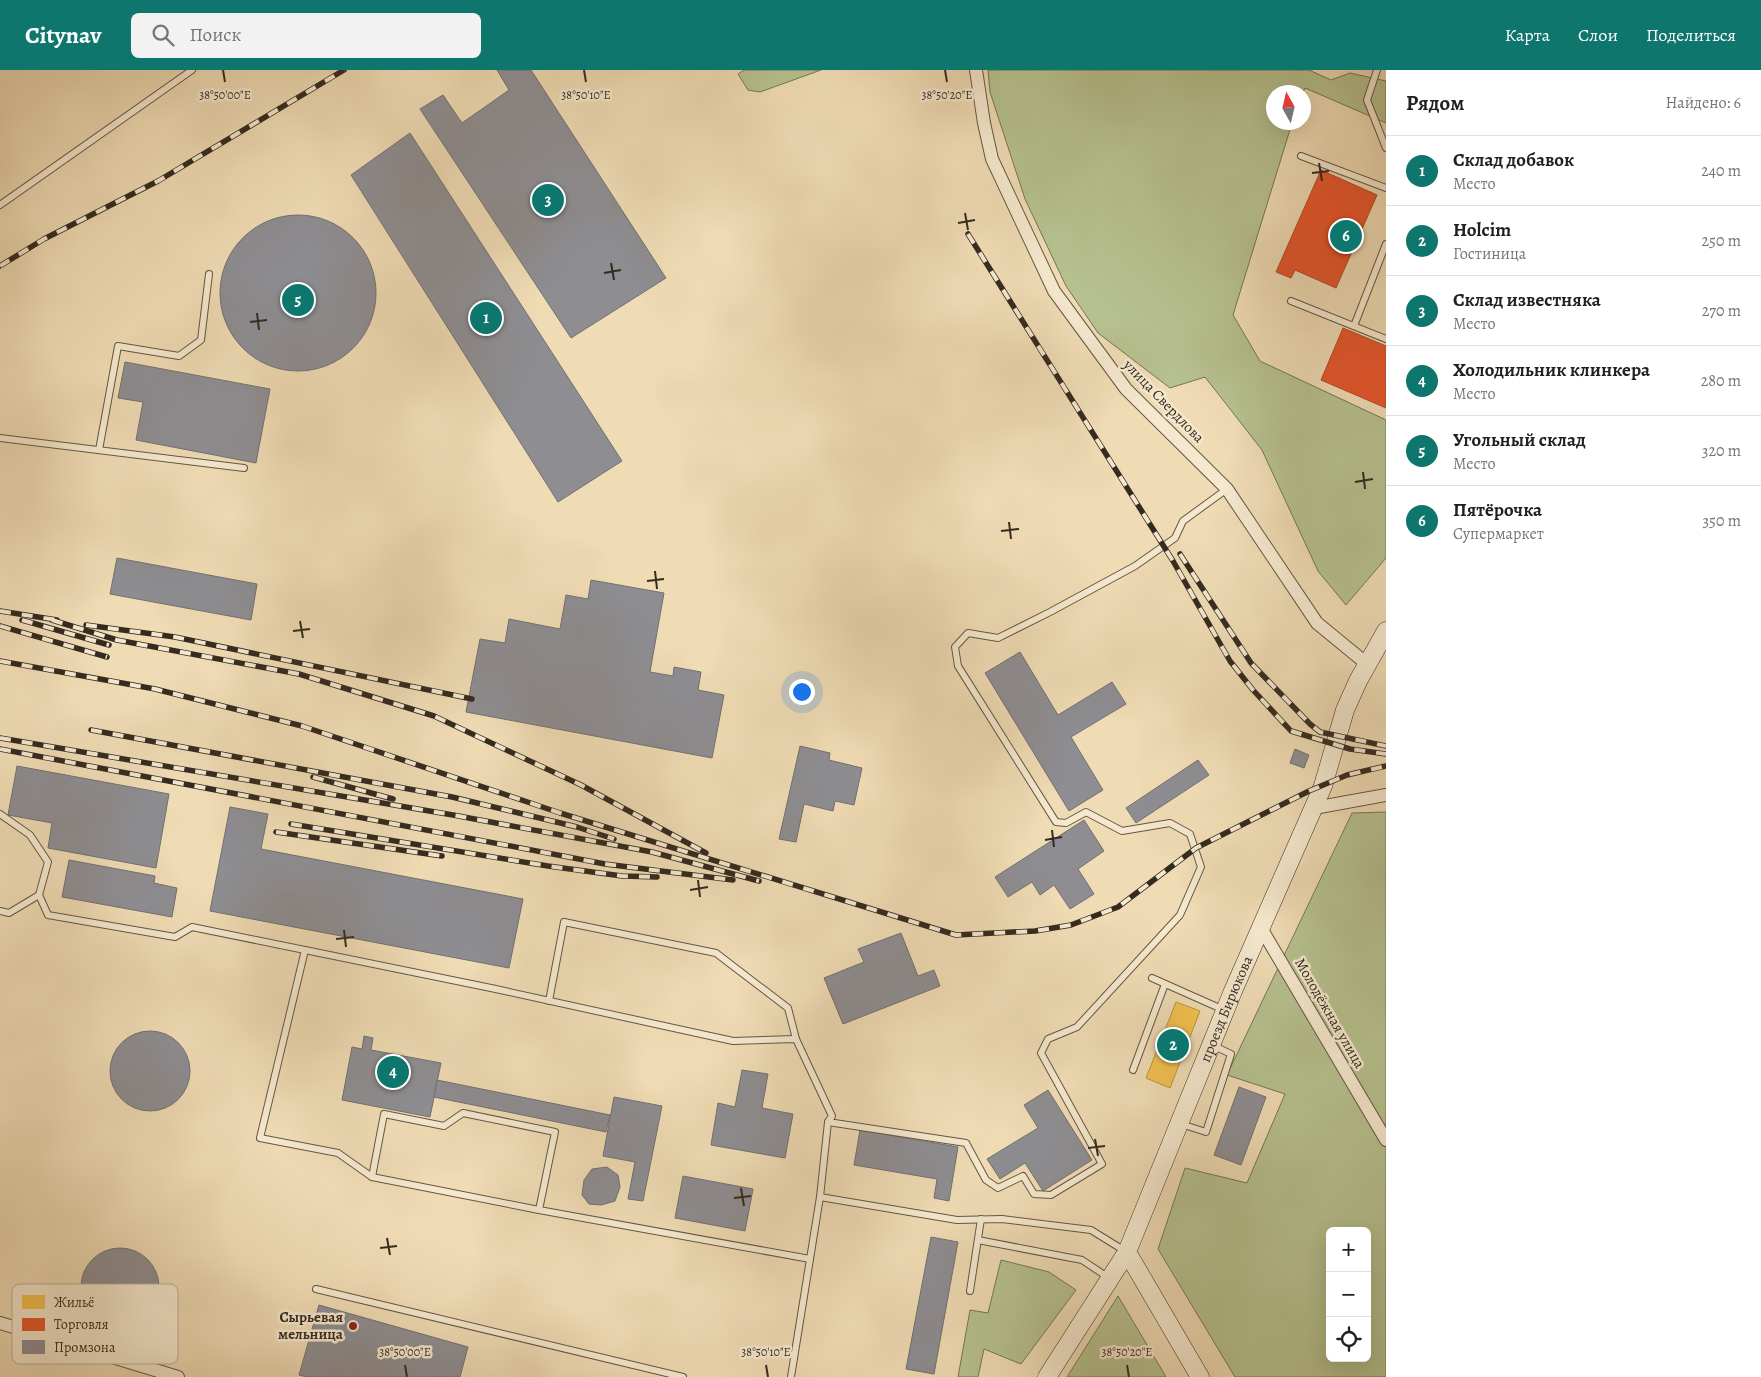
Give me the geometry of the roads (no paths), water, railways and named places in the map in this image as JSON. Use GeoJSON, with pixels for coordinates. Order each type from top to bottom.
{"type":"FeatureCollection","features":[{"type":"Feature","properties":{"kind":"street","name":"улица Свердлова"},"geometry":{"type":"LineString","coordinates":[[976,70],[984,124],[992,158],[1054,291],[1126,390],[1227,490],[1317,623],[1367,664]]}},
{"type":"Feature","properties":{"kind":"street","name":"проезд Бирюкова"},"geometry":{"type":"LineString","coordinates":[[1047,1377],[1127,1252],[1225,1010],[1323,786],[1345,710],[1367,664],[1386,631]]}},
{"type":"Feature","properties":{"kind":"street"},"geometry":{"type":"LineString","coordinates":[[1314,808],[1386,796]]}},
{"type":"Feature","properties":{"kind":"street","name":"Молодёжная улица"},"geometry":{"type":"LineString","coordinates":[[1261,928],[1386,1140]]}},
{"type":"Feature","properties":{"kind":"street"},"geometry":{"type":"LineString","coordinates":[[1127,1252],[1200,1377]]}},
{"type":"Feature","properties":{"kind":"street"},"geometry":{"type":"LineString","coordinates":[[0,1323],[12,1327]]}},
{"type":"Feature","properties":{"kind":"street"},"geometry":{"type":"LineString","coordinates":[[135,1364],[178,1377]]}},
{"type":"Feature","properties":{"kind":"lane"},"geometry":{"type":"LineString","coordinates":[[0,205],[192,70]]}},
{"type":"Feature","properties":{"kind":"lane"},"geometry":{"type":"LineString","coordinates":[[1377,70],[1367,100],[1386,148]]}},
{"type":"Feature","properties":{"kind":"lane"},"geometry":{"type":"LineString","coordinates":[[1301,156],[1386,188]]}},
{"type":"Feature","properties":{"kind":"lane"},"geometry":{"type":"LineString","coordinates":[[1354,326],[1386,244]]}},
{"type":"Feature","properties":{"kind":"lane"},"geometry":{"type":"LineString","coordinates":[[100,450],[118,346],[179,356],[201,340],[209,274]]}},
{"type":"Feature","properties":{"kind":"lane"},"geometry":{"type":"LineString","coordinates":[[1291,301],[1386,339]]}},
{"type":"Feature","properties":{"kind":"lane"},"geometry":{"type":"LineString","coordinates":[[0,438],[244,468]]}},
{"type":"Feature","properties":{"kind":"lane"},"geometry":{"type":"LineString","coordinates":[[828,1122],[966,1143],[986,1180],[998,1188],[1023,1176],[1034,1194],[1051,1195],[1102,1164],[1041,1053],[1048,1039],[1078,1027],[1180,915],[1202,868],[1190,834],[1170,823],[1122,831],[1086,812],[1066,823],[1056,822],[958,666],[955,647],[968,633],[998,638],[1135,566],[1175,538],[1183,521],[1227,490]]}},
{"type":"Feature","properties":{"kind":"lane"},"geometry":{"type":"LineString","coordinates":[[0,814],[30,834],[48,862],[39,895],[48,915],[175,937],[192,927],[732,1041],[796,1039]]}},
{"type":"Feature","properties":{"kind":"lane"},"geometry":{"type":"LineString","coordinates":[[0,911],[9,913],[39,895]]}},
{"type":"Feature","properties":{"kind":"lane"},"geometry":{"type":"LineString","coordinates":[[549,1001],[564,922],[716,953],[788,1008],[796,1039],[832,1116],[828,1122],[820,1197],[792,1377]]}},
{"type":"Feature","properties":{"kind":"lane"},"geometry":{"type":"LineString","coordinates":[[305,950],[260,1138],[338,1153],[372,1177],[540,1210],[810,1259]]}},
{"type":"Feature","properties":{"kind":"lane"},"geometry":{"type":"LineString","coordinates":[[1152,978],[1225,1010]]}},
{"type":"Feature","properties":{"kind":"lane"},"geometry":{"type":"LineString","coordinates":[[1133,1070],[1165,984]]}},
{"type":"Feature","properties":{"kind":"lane"},"geometry":{"type":"LineString","coordinates":[[1179,1124],[1206,1132],[1231,1054],[1211,1044]]}},
{"type":"Feature","properties":{"kind":"lane"},"geometry":{"type":"LineString","coordinates":[[372,1177],[384,1114],[444,1126],[463,1113],[555,1132],[540,1210]]}},
{"type":"Feature","properties":{"kind":"lane"},"geometry":{"type":"LineString","coordinates":[[820,1197],[956,1220],[1002,1219],[1091,1230],[1127,1252]]}},
{"type":"Feature","properties":{"kind":"lane"},"geometry":{"type":"LineString","coordinates":[[970,1291],[981,1219]]}},
{"type":"Feature","properties":{"kind":"lane"},"geometry":{"type":"LineString","coordinates":[[978,1240],[1082,1260],[1110,1279]]}},
{"type":"Feature","properties":{"kind":"lane"},"geometry":{"type":"LineString","coordinates":[[316,1290],[684,1377]]}},
{"type":"Feature","properties":{"kind":"railway"},"geometry":{"type":"LineString","coordinates":[[0,266],[44,239],[158,181],[344,70]]}},
{"type":"Feature","properties":{"kind":"railway"},"geometry":{"type":"LineString","coordinates":[[968,234],[1173,561],[1230,661],[1253,690],[1291,731],[1350,749],[1386,754]]}},
{"type":"Feature","properties":{"kind":"railway"},"geometry":{"type":"LineString","coordinates":[[1180,554],[1251,663],[1310,724],[1320,732],[1386,746]]}},
{"type":"Feature","properties":{"kind":"railway"},"geometry":{"type":"LineString","coordinates":[[0,611],[57,620]]}},
{"type":"Feature","properties":{"kind":"railway"},"geometry":{"type":"LineString","coordinates":[[22,620],[109,645]]}},
{"type":"Feature","properties":{"kind":"railway"},"geometry":{"type":"LineString","coordinates":[[52,620],[117,640],[299,674],[434,716],[581,785],[706,853]]}},
{"type":"Feature","properties":{"kind":"railway"},"geometry":{"type":"LineString","coordinates":[[86,625],[175,637],[472,699]]}},
{"type":"Feature","properties":{"kind":"railway"},"geometry":{"type":"LineString","coordinates":[[0,626],[107,657]]}},
{"type":"Feature","properties":{"kind":"railway"},"geometry":{"type":"LineString","coordinates":[[0,661],[155,689],[302,726],[560,813],[956,935],[1035,931],[1071,925],[1118,907],[1196,848],[1309,791],[1347,775],[1386,766]]}},
{"type":"Feature","properties":{"kind":"railway"},"geometry":{"type":"LineString","coordinates":[[91,730],[452,797],[577,827],[614,839]]}},
{"type":"Feature","properties":{"kind":"railway"},"geometry":{"type":"LineString","coordinates":[[0,738],[453,815],[652,852],[759,881]]}},
{"type":"Feature","properties":{"kind":"railway"},"geometry":{"type":"LineString","coordinates":[[0,749],[605,864],[733,880]]}},
{"type":"Feature","properties":{"kind":"railway"},"geometry":{"type":"LineString","coordinates":[[313,777],[393,799]]}},
{"type":"Feature","properties":{"kind":"railway"},"geometry":{"type":"LineString","coordinates":[[291,824],[548,866],[622,876],[657,877]]}},
{"type":"Feature","properties":{"kind":"railway"},"geometry":{"type":"LineString","coordinates":[[276,832],[442,856]]}},
{"type":"Feature","properties":{"kind":"place","name":"Склад известняка"},"geometry":{"type":"Point","coordinates":[548,200]}},
{"type":"Feature","properties":{"kind":"place","name":"Пятёрочка"},"geometry":{"type":"Point","coordinates":[1346,236]}},
{"type":"Feature","properties":{"kind":"place","name":"Угольный склад"},"geometry":{"type":"Point","coordinates":[298,300]}},
{"type":"Feature","properties":{"kind":"place","name":"Склад добавок"},"geometry":{"type":"Point","coordinates":[486,318]}},
{"type":"Feature","properties":{"kind":"place","name":"Holcim"},"geometry":{"type":"Point","coordinates":[1173,1045]}},
{"type":"Feature","properties":{"kind":"place","name":"Холодильник клинкера"},"geometry":{"type":"Point","coordinates":[393,1072]}},
{"type":"Feature","properties":{"kind":"place","name":"Сырьевая мельница"},"geometry":{"type":"Point","coordinates":[353,1326]}}]}
